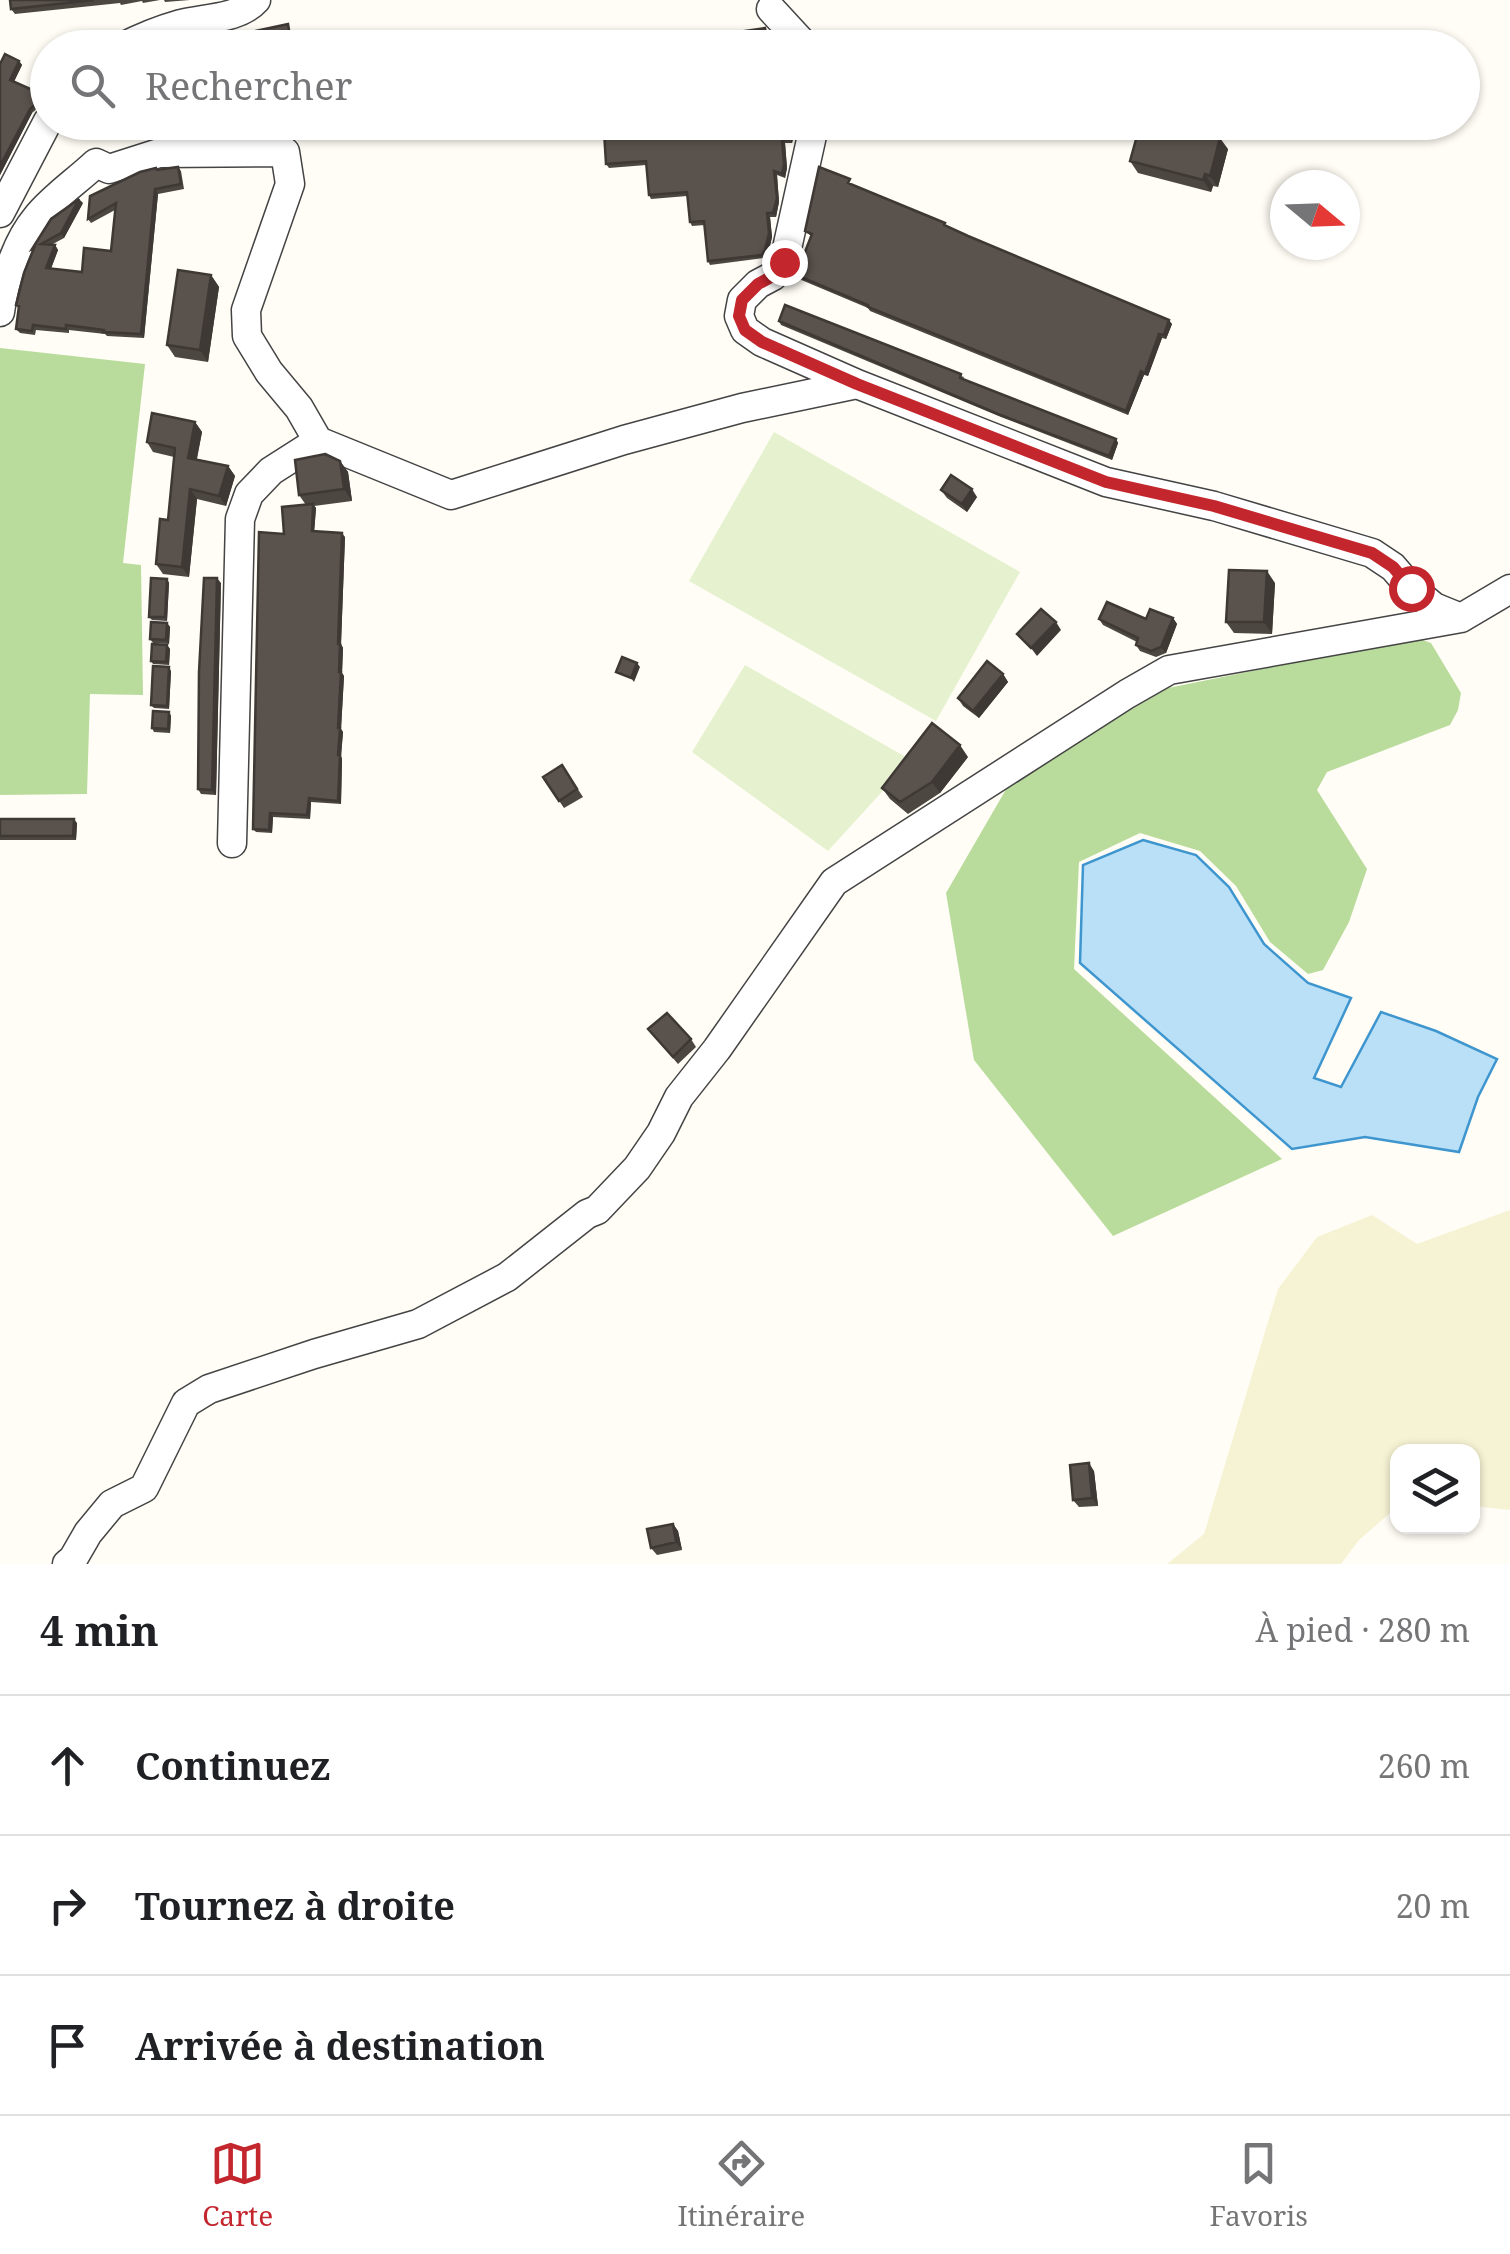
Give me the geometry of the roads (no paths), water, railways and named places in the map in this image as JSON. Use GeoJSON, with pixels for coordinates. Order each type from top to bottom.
{"type":"FeatureCollection","features":[{"type":"Feature","properties":{"kind":"street"},"geometry":{"type":"LineString","coordinates":[[163,30],[247,10],[256,0]]}},
{"type":"Feature","properties":{"kind":"street"},"geometry":{"type":"LineString","coordinates":[[771,9],[791,30]]}},
{"type":"Feature","properties":{"kind":"street"},"geometry":{"type":"LineString","coordinates":[[0,213],[38,140]]}},
{"type":"Feature","properties":{"kind":"street"},"geometry":{"type":"LineString","coordinates":[[811,140],[784,262],[773,276],[742,300],[739,316],[745,330],[762,342],[857,384],[1106,482],[1214,506],[1372,553],[1393,567],[1434,607],[1461,618]]}},
{"type":"Feature","properties":{"kind":"street"},"geometry":{"type":"LineString","coordinates":[[1,301],[18,248],[36,217],[96,163],[109,169],[159,154],[286,152],[290,184],[246,310],[247,336],[318,441],[451,495],[624,440],[742,408],[857,384]]}},
{"type":"Feature","properties":{"kind":"street"},"geometry":{"type":"LineString","coordinates":[[232,843],[240,519],[249,494],[271,472],[318,441]]}},
{"type":"Feature","properties":{"kind":"street"},"geometry":{"type":"LineString","coordinates":[[67,1564],[112,1504],[144,1488],[186,1403],[208,1389],[418,1324],[507,1276],[597,1210],[637,1168],[679,1097],[834,882],[1169,670],[1461,618],[1510,589]]}},
{"type":"Feature","properties":{"kind":"water"},"geometry":{"type":"Polygon","coordinates":[[[1143,840],[1196,855],[1229,887],[1264,944],[1308,983],[1351,998],[1314,1078],[1341,1087],[1381,1012],[1436,1031],[1497,1059],[1478,1097],[1459,1152],[1365,1137],[1292,1149],[1080,963],[1083,865],[1143,840]]]}}]}
